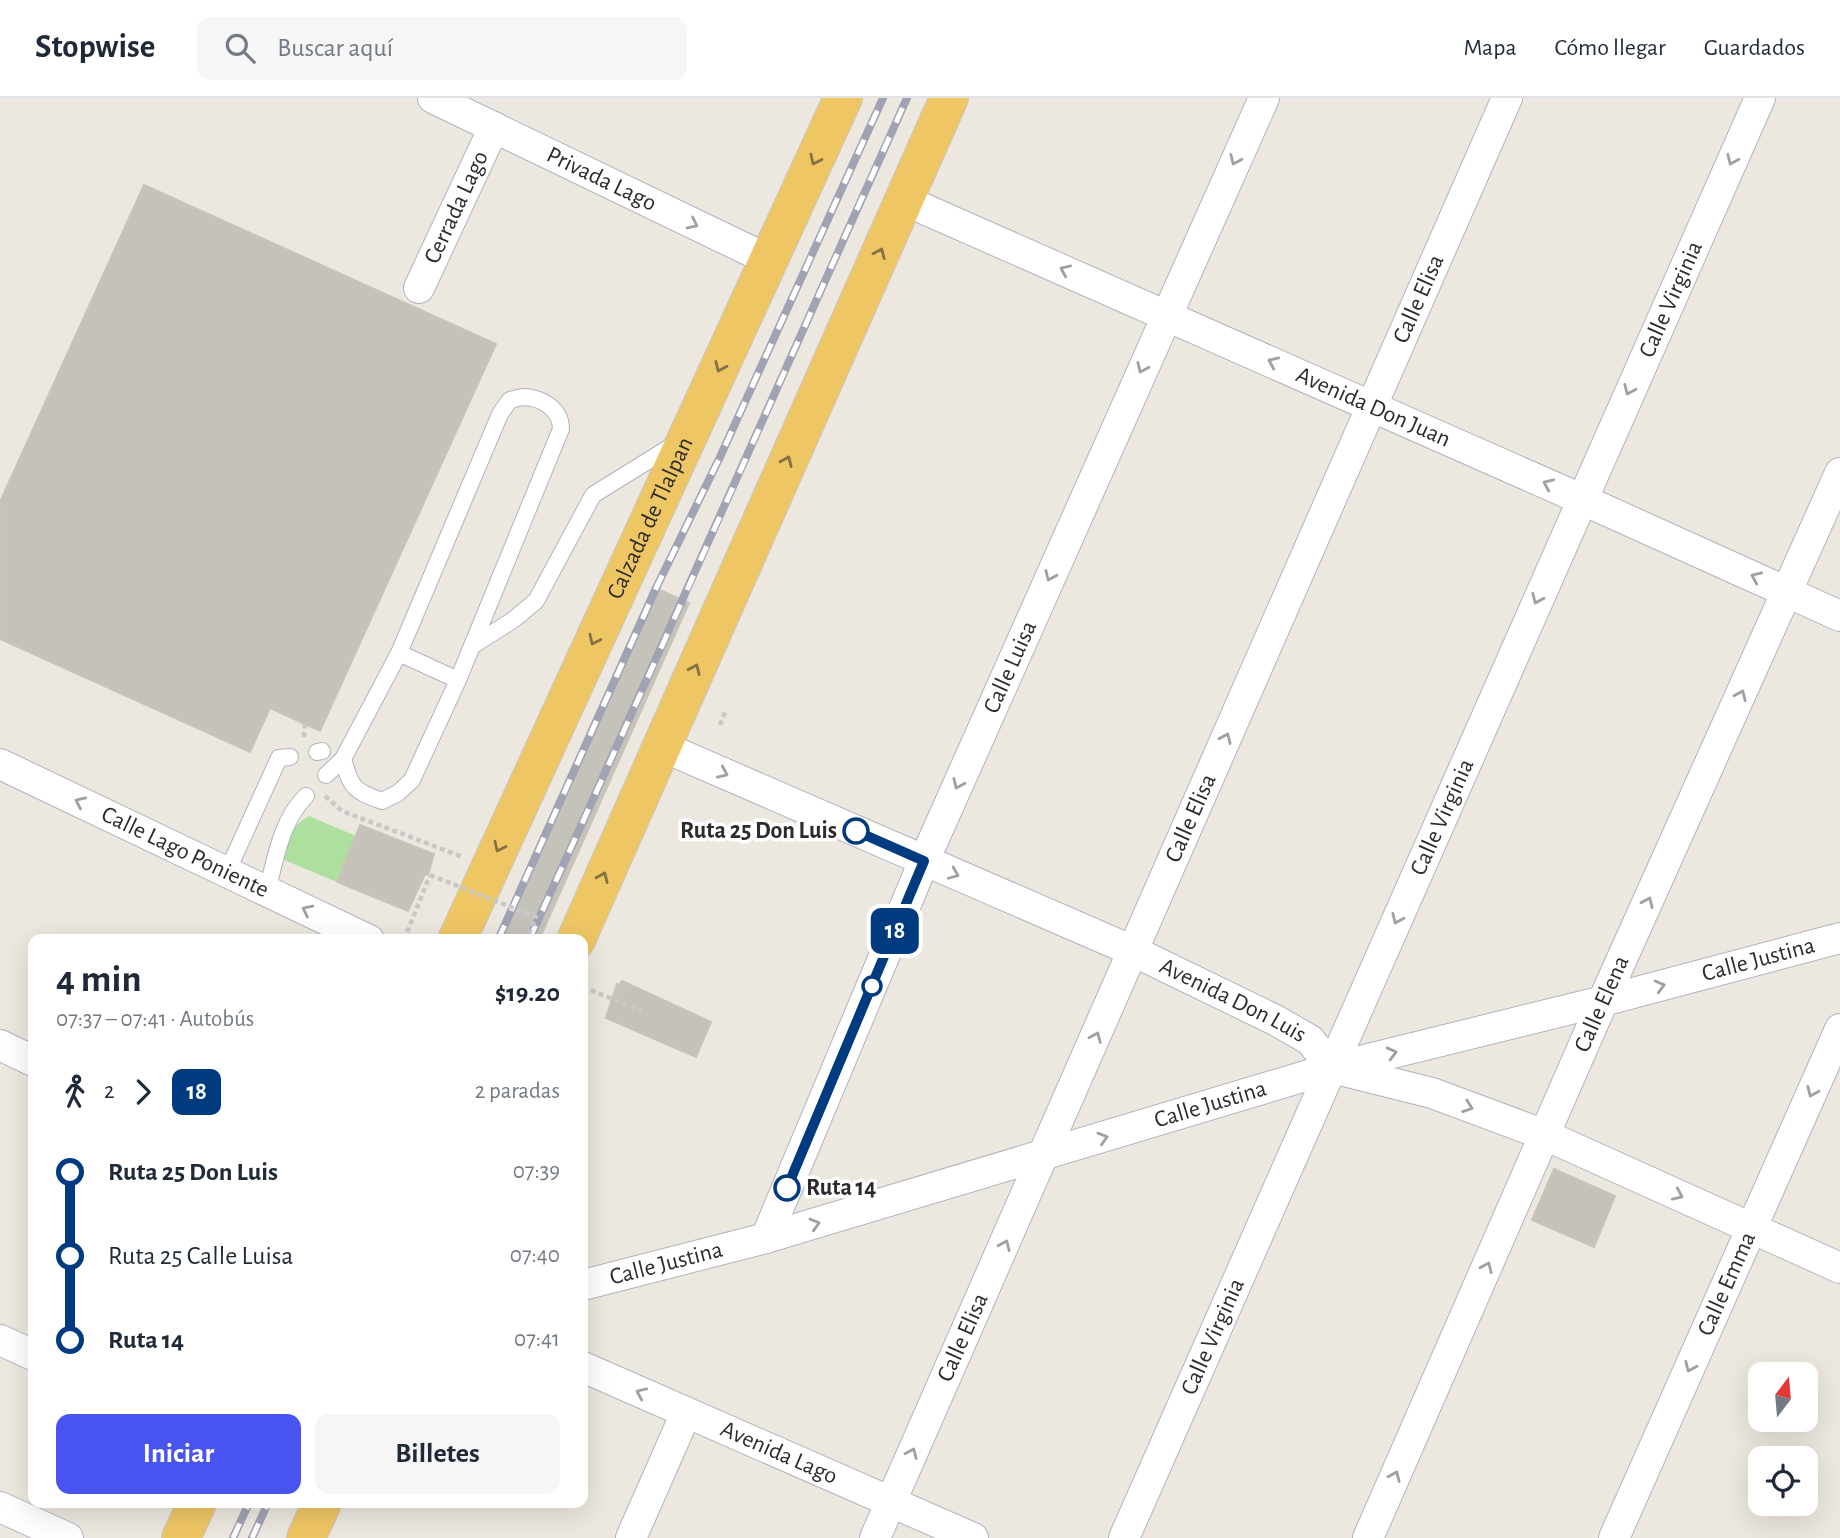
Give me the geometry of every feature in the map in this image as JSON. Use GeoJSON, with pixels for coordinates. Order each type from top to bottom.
{"type":"FeatureCollection","features":[{"type":"Feature","properties":{"kind":"highway","name":"Calzada de Tlalpan"},"geometry":{"type":"LineString","coordinates":[[460,934],[843,98]]}},
{"type":"Feature","properties":{"kind":"highway"},"geometry":{"type":"LineString","coordinates":[[579,934],[949,98]]}},
{"type":"Feature","properties":{"kind":"highway"},"geometry":{"type":"LineString","coordinates":[[181,1538],[195,1508]]}},
{"type":"Feature","properties":{"kind":"highway"},"geometry":{"type":"LineString","coordinates":[[306,1538],[320,1508]]}},
{"type":"Feature","properties":{"kind":"street","name":"Privada Lago"},"geometry":{"type":"LineString","coordinates":[[433,98],[769,260]]}},
{"type":"Feature","properties":{"kind":"street","name":"Calle Luisa"},"geometry":{"type":"LineString","coordinates":[[766,1238],[924,861],[1264,98]]}},
{"type":"Feature","properties":{"kind":"street","name":"Calle Elisa"},"geometry":{"type":"LineString","coordinates":[[875,1538],[1045,1156],[1507,98]]}},
{"type":"Feature","properties":{"kind":"street","name":"Calle Virginia"},"geometry":{"type":"LineString","coordinates":[[1124,1538],[1760,98]]}},
{"type":"Feature","properties":{"kind":"street","name":"Cerrada Lago"},"geometry":{"type":"LineString","coordinates":[[419,289],[494,128]]}},
{"type":"Feature","properties":{"kind":"street","name":"Avenida Don Juan"},"geometry":{"type":"LineString","coordinates":[[904,200],[1840,616]]}},
{"type":"Feature","properties":{"kind":"street","name":"Calle Elena"},"geometry":{"type":"LineString","coordinates":[[1368,1538],[1603,1002],[1840,473]]}},
{"type":"Feature","properties":{"kind":"street","name":"Avenida Don Luis"},"geometry":{"type":"LineString","coordinates":[[661,746],[1133,951],[1275,1020],[1310,1040],[1332,1068]]}},
{"type":"Feature","properties":{"kind":"street","name":"Calle Lago Poniente"},"geometry":{"type":"LineString","coordinates":[[0,764],[357,934]]}},
{"type":"Feature","properties":{"kind":"street","name":"Calle Justina"},"geometry":{"type":"LineString","coordinates":[[588,1284],[766,1238],[1332,1068],[1603,1002],[1840,938]]}},
{"type":"Feature","properties":{"kind":"street","name":"Calle Emma"},"geometry":{"type":"LineString","coordinates":[[1614,1538],[1840,1029]]}},
{"type":"Feature","properties":{"kind":"street"},"geometry":{"type":"LineString","coordinates":[[0,1045],[28,1058]]}},
{"type":"Feature","properties":{"kind":"street"},"geometry":{"type":"LineString","coordinates":[[1332,1068],[1432,1093],[1545,1135],[1840,1268]]}},
{"type":"Feature","properties":{"kind":"street"},"geometry":{"type":"LineString","coordinates":[[0,1340],[28,1353]]}},
{"type":"Feature","properties":{"kind":"street","name":"Avenida Lago"},"geometry":{"type":"LineString","coordinates":[[588,1369],[973,1538]]}},
{"type":"Feature","properties":{"kind":"street"},"geometry":{"type":"LineString","coordinates":[[631,1538],[686,1413]]}},
{"type":"Feature","properties":{"kind":"street"},"geometry":{"type":"LineString","coordinates":[[0,1507],[68,1538]]}},
{"type":"Feature","properties":{"kind":"lane"},"geometry":{"type":"LineString","coordinates":[[326,775],[343,759],[399,653],[500,414],[510,400],[532,397],[557,412],[561,429],[458,680],[412,780],[398,793],[382,801],[358,793],[349,780],[343,759]]}},
{"type":"Feature","properties":{"kind":"lane"},"geometry":{"type":"LineString","coordinates":[[472,646],[513,620],[536,601],[593,495],[690,436]]}},
{"type":"Feature","properties":{"kind":"lane"},"geometry":{"type":"LineString","coordinates":[[399,653],[458,680]]}},
{"type":"Feature","properties":{"kind":"lane"},"geometry":{"type":"LineString","coordinates":[[227,872],[279,758],[290,757]]}},
{"type":"Feature","properties":{"kind":"lane"},"geometry":{"type":"LineString","coordinates":[[267,891],[284,827],[306,796]]}},
{"type":"Feature","properties":{"kind":"path"},"geometry":{"type":"LineString","coordinates":[[720,725],[725,712]]}},
{"type":"Feature","properties":{"kind":"path"},"geometry":{"type":"LineString","coordinates":[[423,842],[489,867]]}},
{"type":"Feature","properties":{"kind":"path"},"geometry":{"type":"LineString","coordinates":[[406,934],[430,875],[536,917],[529,934]]}},
{"type":"Feature","properties":{"kind":"path"},"geometry":{"type":"LineString","coordinates":[[588,989],[642,1012]]}},
{"type":"Feature","properties":{"kind":"green space"},"geometry":{"type":"Polygon","coordinates":[[[309,816],[356,836],[337,882],[284,860],[290,834],[297,824],[309,816]]]}},
{"type":"Feature","properties":{"kind":"building"},"geometry":{"type":"Polygon","coordinates":[[[144,185],[496,344],[320,731],[270,708],[250,752],[0,639],[0,502],[144,185]]]}},
{"type":"Feature","properties":{"kind":"building"},"geometry":{"type":"Polygon","coordinates":[[[653,587],[689,603],[542,934],[498,934],[653,587]]]}},
{"type":"Feature","properties":{"kind":"building"},"geometry":{"type":"Polygon","coordinates":[[[360,825],[434,854],[428,875],[425,874],[408,911],[337,882],[360,825]]]}},
{"type":"Feature","properties":{"kind":"building"},"geometry":{"type":"Polygon","coordinates":[[[622,981],[711,1022],[696,1057],[606,1018],[617,984],[622,981]]]}},
{"type":"Feature","properties":{"kind":"building"},"geometry":{"type":"Polygon","coordinates":[[[1554,1169],[1615,1196],[1594,1247],[1532,1220],[1554,1169]]]}},
{"type":"Feature","properties":{"kind":"railway"},"geometry":{"type":"LineString","coordinates":[[501,934],[658,584],[720,457],[883,98]]}},
{"type":"Feature","properties":{"kind":"railway"},"geometry":{"type":"LineString","coordinates":[[532,934],[907,98]]}},
{"type":"Feature","properties":{"kind":"railway"},"geometry":{"type":"LineString","coordinates":[[233,1538],[247,1508]]}},
{"type":"Feature","properties":{"kind":"railway"},"geometry":{"type":"LineString","coordinates":[[252,1538],[266,1508]]}},
{"type":"Feature","properties":{"kind":"bus line","name":"18"},"geometry":{"type":"LineString","coordinates":[[787,1188],[924,861],[856,831]]}},
{"type":"Feature","properties":{"kind":"place","name":"Ruta 25 Don Luis"},"geometry":{"type":"Point","coordinates":[856,831]}},
{"type":"Feature","properties":{"kind":"place","name":"Ruta 14"},"geometry":{"type":"Point","coordinates":[787,1188]}}]}
